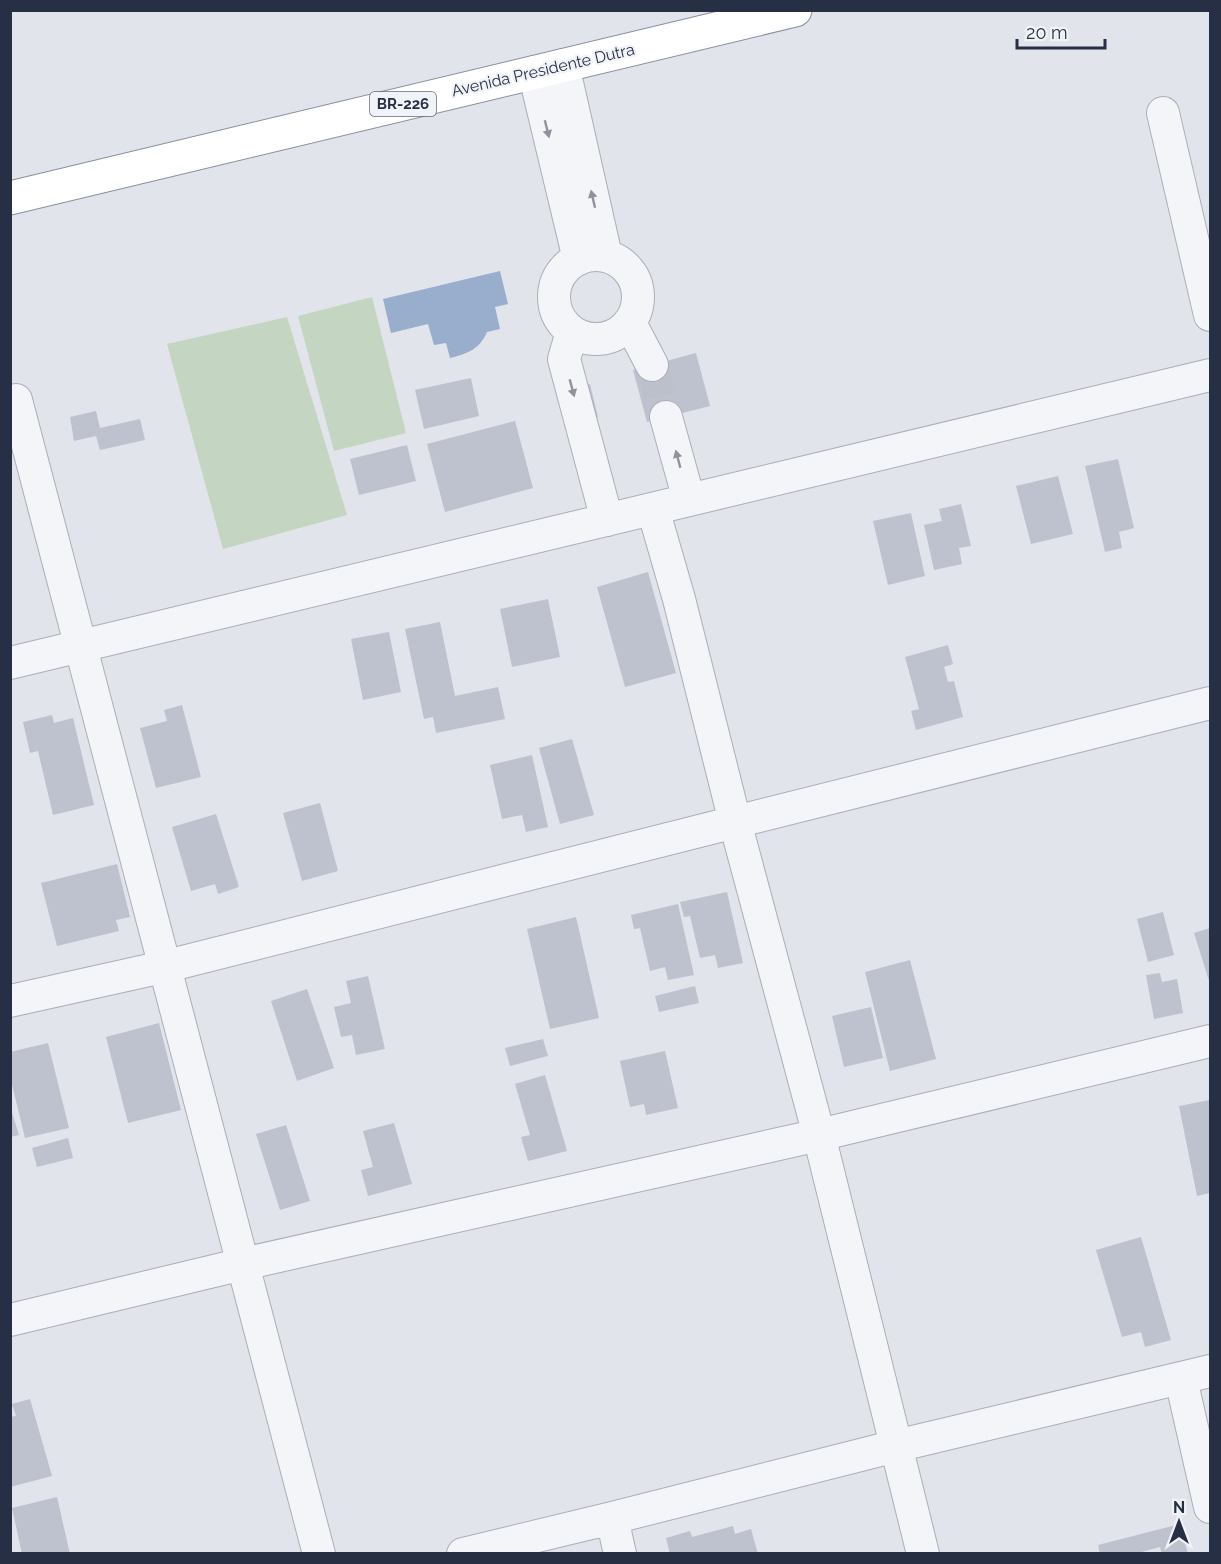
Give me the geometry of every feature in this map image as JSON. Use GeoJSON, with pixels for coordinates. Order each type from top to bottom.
{"type":"FeatureCollection","features":[{"type":"Feature","properties":{"kind":"highway","name":"Avenida Presidente Dutra"},"geometry":{"type":"LineString","coordinates":[[10,198],[795,10]]}},
{"type":"Feature","properties":{"kind":"street"},"geometry":{"type":"LineString","coordinates":[[548,69],[592,257]]}},
{"type":"Feature","properties":{"kind":"street"},"geometry":{"type":"LineString","coordinates":[[1163,113],[1210,315]]}},
{"type":"Feature","properties":{"kind":"street"},"geometry":{"type":"LineString","coordinates":[[592,257],[619,262],[630,271],[639,297],[637,310],[630,323],[620,333],[609,338],[584,338],[572,332],[556,313],[554,300],[559,276],[567,266],[592,257]]}},
{"type":"Feature","properties":{"kind":"street"},"geometry":{"type":"LineString","coordinates":[[630,323],[652,365]]}},
{"type":"Feature","properties":{"kind":"street"},"geometry":{"type":"LineString","coordinates":[[572,332],[564,359],[607,520]]}},
{"type":"Feature","properties":{"kind":"street"},"geometry":{"type":"LineString","coordinates":[[10,663],[1210,375]]}},
{"type":"Feature","properties":{"kind":"street"},"geometry":{"type":"LineString","coordinates":[[16,400],[163,967],[319,1554]]}},
{"type":"Feature","properties":{"kind":"street"},"geometry":{"type":"LineString","coordinates":[[666,417],[689,500]]}},
{"type":"Feature","properties":{"kind":"street"},"geometry":{"type":"LineString","coordinates":[[653,509],[680,598],[735,822],[819,1135],[923,1554]]}},
{"type":"Feature","properties":{"kind":"street"},"geometry":{"type":"LineString","coordinates":[[10,1001],[163,967],[1210,703]]}},
{"type":"Feature","properties":{"kind":"street"},"geometry":{"type":"LineString","coordinates":[[10,1320],[243,1264],[819,1135],[1210,1041]]}},
{"type":"Feature","properties":{"kind":"street"},"geometry":{"type":"LineString","coordinates":[[463,1554],[896,1446],[1210,1371]]}},
{"type":"Feature","properties":{"kind":"street"},"geometry":{"type":"LineString","coordinates":[[1181,1379],[1210,1506]]}},
{"type":"Feature","properties":{"kind":"street"},"geometry":{"type":"LineString","coordinates":[[612,1518],[621,1554]]}},
{"type":"Feature","properties":{"kind":"green space"},"geometry":{"type":"Polygon","coordinates":[[[372,297],[406,433],[334,451],[298,316],[372,297]]]}},
{"type":"Feature","properties":{"kind":"green space"},"geometry":{"type":"Polygon","coordinates":[[[287,317],[347,515],[223,549],[167,344],[287,317]]]}},
{"type":"Feature","properties":{"kind":"water"},"geometry":{"type":"Polygon","coordinates":[[[500,271],[508,304],[495,307],[500,329],[487,332],[481,343],[472,350],[450,358],[446,343],[434,345],[428,324],[391,333],[383,299],[500,271]]]}},
{"type":"Feature","properties":{"kind":"building"},"geometry":{"type":"Polygon","coordinates":[[[696,353],[710,406],[647,422],[633,370],[696,353]]]}},
{"type":"Feature","properties":{"kind":"building"},"geometry":{"type":"Polygon","coordinates":[[[471,378],[479,416],[424,429],[415,390],[471,378]]]}},
{"type":"Feature","properties":{"kind":"building"},"geometry":{"type":"Polygon","coordinates":[[[590,384],[598,417],[588,419],[581,386],[590,384]]]}},
{"type":"Feature","properties":{"kind":"building"},"geometry":{"type":"Polygon","coordinates":[[[96,411],[100,428],[140,419],[145,440],[100,450],[96,436],[74,441],[70,417],[96,411]]]}},
{"type":"Feature","properties":{"kind":"building"},"geometry":{"type":"Polygon","coordinates":[[[515,421],[533,488],[445,512],[427,444],[515,421]]]}},
{"type":"Feature","properties":{"kind":"building"},"geometry":{"type":"Polygon","coordinates":[[[407,445],[416,481],[359,495],[350,459],[407,445]]]}},
{"type":"Feature","properties":{"kind":"building"},"geometry":{"type":"Polygon","coordinates":[[[1118,459],[1134,528],[1119,532],[1122,548],[1105,552],[1085,466],[1118,459]]]}},
{"type":"Feature","properties":{"kind":"building"},"geometry":{"type":"Polygon","coordinates":[[[1058,476],[1073,534],[1031,544],[1016,486],[1058,476]]]}},
{"type":"Feature","properties":{"kind":"building"},"geometry":{"type":"Polygon","coordinates":[[[961,504],[971,546],[959,548],[962,564],[934,570],[924,525],[942,521],[939,509],[961,504]]]}},
{"type":"Feature","properties":{"kind":"building"},"geometry":{"type":"Polygon","coordinates":[[[911,513],[925,576],[888,585],[873,521],[911,513]]]}},
{"type":"Feature","properties":{"kind":"building"},"geometry":{"type":"Polygon","coordinates":[[[648,572],[676,673],[625,687],[597,587],[648,572]]]}},
{"type":"Feature","properties":{"kind":"building"},"geometry":{"type":"Polygon","coordinates":[[[548,599],[560,657],[512,667],[500,609],[548,599]]]}},
{"type":"Feature","properties":{"kind":"building"},"geometry":{"type":"Polygon","coordinates":[[[440,622],[455,696],[498,687],[505,719],[436,733],[433,717],[424,719],[405,629],[440,622]]]}},
{"type":"Feature","properties":{"kind":"building"},"geometry":{"type":"Polygon","coordinates":[[[389,632],[401,692],[363,700],[351,639],[389,632]]]}},
{"type":"Feature","properties":{"kind":"building"},"geometry":{"type":"Polygon","coordinates":[[[948,645],[953,664],[944,667],[948,682],[954,681],[963,717],[916,730],[911,711],[919,709],[905,657],[948,645]]]}},
{"type":"Feature","properties":{"kind":"building"},"geometry":{"type":"Polygon","coordinates":[[[182,705],[201,777],[156,788],[140,728],[167,721],[164,710],[182,705]]]}},
{"type":"Feature","properties":{"kind":"building"},"geometry":{"type":"Polygon","coordinates":[[[52,715],[54,723],[73,718],[94,805],[53,815],[38,751],[30,753],[23,722],[52,715]]]}},
{"type":"Feature","properties":{"kind":"building"},"geometry":{"type":"Polygon","coordinates":[[[572,739],[594,815],[560,824],[539,748],[572,739]]]}},
{"type":"Feature","properties":{"kind":"building"},"geometry":{"type":"Polygon","coordinates":[[[532,755],[548,827],[526,832],[522,815],[502,819],[490,765],[532,755]]]}},
{"type":"Feature","properties":{"kind":"building"},"geometry":{"type":"Polygon","coordinates":[[[320,803],[338,871],[302,881],[283,813],[320,803]]]}},
{"type":"Feature","properties":{"kind":"building"},"geometry":{"type":"Polygon","coordinates":[[[216,814],[239,887],[218,894],[215,884],[191,891],[172,827],[216,814]]]}},
{"type":"Feature","properties":{"kind":"building"},"geometry":{"type":"Polygon","coordinates":[[[117,864],[130,917],[116,920],[119,931],[57,946],[41,883],[117,864]]]}},
{"type":"Feature","properties":{"kind":"building"},"geometry":{"type":"Polygon","coordinates":[[[727,892],[743,963],[718,968],[715,955],[700,958],[690,916],[684,917],[680,902],[727,892]]]}},
{"type":"Feature","properties":{"kind":"building"},"geometry":{"type":"Polygon","coordinates":[[[678,904],[694,975],[668,980],[665,967],[650,971],[640,928],[634,929],[631,915],[678,904]]]}},
{"type":"Feature","properties":{"kind":"building"},"geometry":{"type":"Polygon","coordinates":[[[1163,912],[1174,955],[1148,962],[1137,919],[1163,912]]]}},
{"type":"Feature","properties":{"kind":"building"},"geometry":{"type":"Polygon","coordinates":[[[576,917],[599,1018],[550,1029],[527,929],[576,917]]]}},
{"type":"Feature","properties":{"kind":"building"},"geometry":{"type":"Polygon","coordinates":[[[1210,928],[1210,984],[1194,933],[1210,928]]]}},
{"type":"Feature","properties":{"kind":"building"},"geometry":{"type":"Polygon","coordinates":[[[910,960],[936,1059],[890,1071],[865,972],[910,960]]]}},
{"type":"Feature","properties":{"kind":"building"},"geometry":{"type":"Polygon","coordinates":[[[1160,973],[1162,982],[1177,979],[1183,1013],[1154,1019],[1146,975],[1160,973]]]}},
{"type":"Feature","properties":{"kind":"building"},"geometry":{"type":"Polygon","coordinates":[[[368,976],[385,1049],[356,1055],[352,1035],[341,1037],[334,1007],[351,1003],[346,981],[368,976]]]}},
{"type":"Feature","properties":{"kind":"building"},"geometry":{"type":"Polygon","coordinates":[[[695,986],[699,1003],[659,1012],[655,996],[695,986]]]}},
{"type":"Feature","properties":{"kind":"building"},"geometry":{"type":"Polygon","coordinates":[[[307,989],[334,1068],[297,1081],[271,1001],[307,989]]]}},
{"type":"Feature","properties":{"kind":"building"},"geometry":{"type":"Polygon","coordinates":[[[871,1007],[883,1058],[844,1067],[832,1016],[871,1007]]]}},
{"type":"Feature","properties":{"kind":"building"},"geometry":{"type":"Polygon","coordinates":[[[159,1023],[181,1110],[128,1123],[106,1037],[159,1023]]]}},
{"type":"Feature","properties":{"kind":"building"},"geometry":{"type":"Polygon","coordinates":[[[543,1039],[548,1056],[510,1066],[505,1048],[543,1039]]]}},
{"type":"Feature","properties":{"kind":"building"},"geometry":{"type":"Polygon","coordinates":[[[48,1043],[69,1128],[25,1138],[10,1076],[10,1052],[48,1043]]]}},
{"type":"Feature","properties":{"kind":"building"},"geometry":{"type":"Polygon","coordinates":[[[665,1051],[678,1108],[646,1115],[644,1104],[630,1107],[620,1061],[665,1051]]]}},
{"type":"Feature","properties":{"kind":"building"},"geometry":{"type":"Polygon","coordinates":[[[545,1075],[567,1151],[528,1161],[521,1137],[530,1135],[515,1084],[545,1075]]]}},
{"type":"Feature","properties":{"kind":"building"},"geometry":{"type":"Polygon","coordinates":[[[1210,1100],[1210,1193],[1197,1196],[1179,1106],[1210,1100]]]}},
{"type":"Feature","properties":{"kind":"building"},"geometry":{"type":"Polygon","coordinates":[[[10,1106],[19,1135],[10,1137],[10,1106]]]}},
{"type":"Feature","properties":{"kind":"building"},"geometry":{"type":"Polygon","coordinates":[[[394,1123],[412,1184],[368,1196],[361,1170],[373,1167],[363,1131],[394,1123]]]}},
{"type":"Feature","properties":{"kind":"building"},"geometry":{"type":"Polygon","coordinates":[[[286,1125],[310,1201],[280,1210],[256,1134],[286,1125]]]}},
{"type":"Feature","properties":{"kind":"building"},"geometry":{"type":"Polygon","coordinates":[[[68,1138],[73,1158],[37,1167],[32,1148],[68,1138]]]}},
{"type":"Feature","properties":{"kind":"building"},"geometry":{"type":"Polygon","coordinates":[[[1141,1237],[1171,1340],[1145,1347],[1141,1332],[1122,1337],[1096,1250],[1141,1237]]]}},
{"type":"Feature","properties":{"kind":"building"},"geometry":{"type":"Polygon","coordinates":[[[30,1399],[52,1476],[10,1487],[10,1417],[16,1416],[12,1404],[30,1399]]]}},
{"type":"Feature","properties":{"kind":"building"},"geometry":{"type":"Polygon","coordinates":[[[57,1497],[70,1554],[22,1554],[12,1508],[57,1497]]]}},
{"type":"Feature","properties":{"kind":"building"},"geometry":{"type":"Polygon","coordinates":[[[1180,1524],[1188,1554],[1162,1554],[1160,1547],[1134,1554],[1100,1554],[1098,1545],[1180,1524]]]}},
{"type":"Feature","properties":{"kind":"building"},"geometry":{"type":"Polygon","coordinates":[[[733,1526],[735,1534],[751,1529],[758,1554],[670,1554],[666,1538],[690,1531],[692,1537],[733,1526]]]}},
{"type":"Feature","properties":{"kind":"tunnel"},"geometry":{"type":"LineString","coordinates":[[652,365],[666,417]]}}]}
